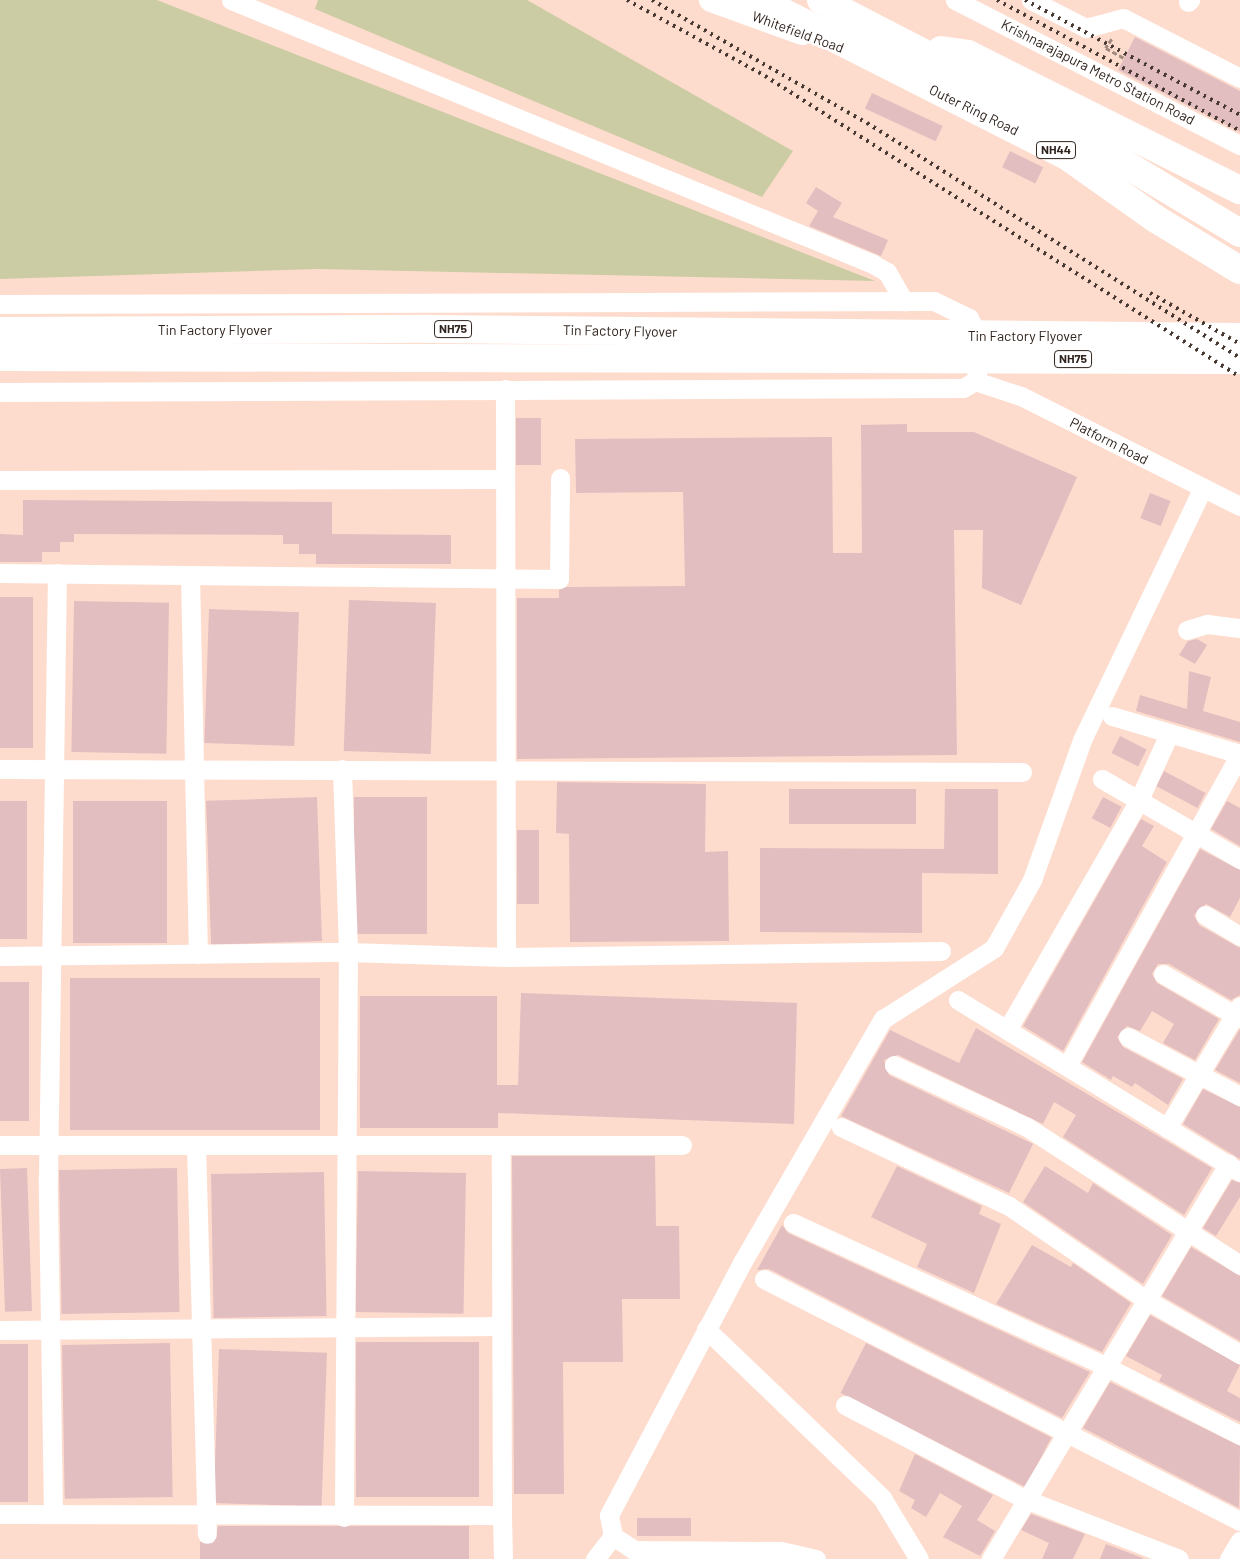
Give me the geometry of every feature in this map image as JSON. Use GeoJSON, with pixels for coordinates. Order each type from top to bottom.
{"type":"FeatureCollection","features":[{"type":"Feature","properties":{"kind":"highway","name":"Outer Ring Road"},"geometry":{"type":"LineString","coordinates":[[759,0],[858,53],[1067,156],[1206,250],[1240,270]]}},
{"type":"Feature","properties":{"kind":"highway","name":"Outer Ring Road"},"geometry":{"type":"LineString","coordinates":[[822,0],[919,47],[1090,141],[1240,232]]}},
{"type":"Feature","properties":{"kind":"highway","name":"Outer Ring Road"},"geometry":{"type":"LineString","coordinates":[[919,47],[968,54],[1240,190]]}},
{"type":"Feature","properties":{"kind":"highway","name":"Outer Ring Road"},"geometry":{"type":"LineString","coordinates":[[1206,250],[1240,258]]}},
{"type":"Feature","properties":{"kind":"highway","name":"Tin Factory Flyover"},"geometry":{"type":"LineString","coordinates":[[0,331],[430,329],[1240,360]]}},
{"type":"Feature","properties":{"kind":"highway","name":"Tin Factory Flyover"},"geometry":{"type":"LineString","coordinates":[[0,357],[906,347],[1240,337]]}},
{"type":"Feature","properties":{"kind":"main road","name":"Whitefield Road"},"geometry":{"type":"LineString","coordinates":[[711,0],[858,53]]}},
{"type":"Feature","properties":{"kind":"street"},"geometry":{"type":"LineString","coordinates":[[231,0],[873,264],[887,272],[904,301]]}},
{"type":"Feature","properties":{"kind":"street","name":"Krishnarajapura Metro Station Road"},"geometry":{"type":"LineString","coordinates":[[955,0],[1240,145]]}},
{"type":"Feature","properties":{"kind":"street"},"geometry":{"type":"LineString","coordinates":[[1031,0],[1086,28],[1123,18],[1240,78]]}},
{"type":"Feature","properties":{"kind":"street"},"geometry":{"type":"LineString","coordinates":[[0,304],[904,301],[943,303],[968,318],[983,347],[975,381],[963,388],[0,392]]}},
{"type":"Feature","properties":{"kind":"street","name":"Platform Road"},"geometry":{"type":"LineString","coordinates":[[975,381],[1022,396],[1202,490],[1237,500]]}},
{"type":"Feature","properties":{"kind":"street"},"geometry":{"type":"LineString","coordinates":[[505,389],[506,957]]}},
{"type":"Feature","properties":{"kind":"street"},"geometry":{"type":"LineString","coordinates":[[0,573],[505,580],[559,579],[560,478]]}},
{"type":"Feature","properties":{"kind":"street"},"geometry":{"type":"LineString","coordinates":[[0,480],[505,479]]}},
{"type":"Feature","properties":{"kind":"street"},"geometry":{"type":"LineString","coordinates":[[816,1559],[780,1551],[634,1550],[613,1536],[609,1516],[706,1329],[884,1019],[994,948],[1032,880],[1082,740],[1202,490]]}},
{"type":"Feature","properties":{"kind":"street"},"geometry":{"type":"LineString","coordinates":[[53,1514],[49,1145],[54,956],[57,573]]}},
{"type":"Feature","properties":{"kind":"street"},"geometry":{"type":"LineString","coordinates":[[190,575],[198,954]]}},
{"type":"Feature","properties":{"kind":"street"},"geometry":{"type":"LineString","coordinates":[[1186,630],[1207,624],[1240,628]]}},
{"type":"Feature","properties":{"kind":"street"},"geometry":{"type":"LineString","coordinates":[[1067,1066],[1240,754],[1168,736],[1112,716]]}},
{"type":"Feature","properties":{"kind":"street"},"geometry":{"type":"LineString","coordinates":[[1007,1030],[1139,800],[1168,736]]}},
{"type":"Feature","properties":{"kind":"street"},"geometry":{"type":"LineString","coordinates":[[0,769],[1022,772]]}},
{"type":"Feature","properties":{"kind":"street"},"geometry":{"type":"LineString","coordinates":[[342,769],[348,952],[344,1517]]}},
{"type":"Feature","properties":{"kind":"street"},"geometry":{"type":"LineString","coordinates":[[1102,779],[1240,859]]}},
{"type":"Feature","properties":{"kind":"street"},"geometry":{"type":"LineString","coordinates":[[1206,915],[1240,936]]}},
{"type":"Feature","properties":{"kind":"street"},"geometry":{"type":"LineString","coordinates":[[0,956],[348,952],[506,957],[941,951]]}},
{"type":"Feature","properties":{"kind":"street"},"geometry":{"type":"LineString","coordinates":[[1163,974],[1238,1013],[1199,1074],[1168,1128]]}},
{"type":"Feature","properties":{"kind":"street"},"geometry":{"type":"LineString","coordinates":[[958,1000],[1234,1168],[1188,1231],[1145,1299],[1063,1433],[991,1559]]}},
{"type":"Feature","properties":{"kind":"street"},"geometry":{"type":"LineString","coordinates":[[1128,1037],[1240,1096]]}},
{"type":"Feature","properties":{"kind":"street"},"geometry":{"type":"LineString","coordinates":[[894,1065],[1027,1127],[1240,1265]]}},
{"type":"Feature","properties":{"kind":"street"},"geometry":{"type":"LineString","coordinates":[[841,1127],[1009,1206],[1145,1299],[1240,1354]]}},
{"type":"Feature","properties":{"kind":"street"},"geometry":{"type":"LineString","coordinates":[[0,1145],[682,1145]]}},
{"type":"Feature","properties":{"kind":"street"},"geometry":{"type":"LineString","coordinates":[[196,1145],[207,1534]]}},
{"type":"Feature","properties":{"kind":"street"},"geometry":{"type":"LineString","coordinates":[[501,1145],[502,1515],[504,1559]]}},
{"type":"Feature","properties":{"kind":"street"},"geometry":{"type":"LineString","coordinates":[[793,1223],[1104,1365],[1240,1435]]}},
{"type":"Feature","properties":{"kind":"street"},"geometry":{"type":"LineString","coordinates":[[764,1279],[1063,1433],[1240,1521]]}},
{"type":"Feature","properties":{"kind":"street"},"geometry":{"type":"LineString","coordinates":[[0,1330],[202,1330],[501,1326]]}},
{"type":"Feature","properties":{"kind":"street"},"geometry":{"type":"LineString","coordinates":[[706,1329],[882,1498],[919,1559]]}},
{"type":"Feature","properties":{"kind":"street"},"geometry":{"type":"LineString","coordinates":[[845,1405],[1025,1499],[1179,1559]]}},
{"type":"Feature","properties":{"kind":"street"},"geometry":{"type":"LineString","coordinates":[[0,1514],[207,1512],[344,1517],[502,1515]]}},
{"type":"Feature","properties":{"kind":"street"},"geometry":{"type":"LineString","coordinates":[[595,1559],[613,1536]]}},
{"type":"Feature","properties":{"kind":"street"},"geometry":{"type":"LineString","coordinates":[[1229,1559],[1240,1540]]}},
{"type":"Feature","properties":{"kind":"path"},"geometry":{"type":"LineString","coordinates":[[1106,48],[1124,58]]}},
{"type":"Feature","properties":{"kind":"green space"},"geometry":{"type":"Polygon","coordinates":[[[0,0],[157,0],[875,281],[318,269],[0,279],[0,0]]]}},
{"type":"Feature","properties":{"kind":"green space"},"geometry":{"type":"Polygon","coordinates":[[[318,0],[527,0],[793,151],[762,197],[315,9],[318,0]]]}},
{"type":"Feature","properties":{"kind":"building"},"geometry":{"type":"Polygon","coordinates":[[[1135,37],[1240,91],[1240,132],[1118,70],[1135,37]]]}},
{"type":"Feature","properties":{"kind":"building"},"geometry":{"type":"Polygon","coordinates":[[[872,93],[943,126],[936,141],[865,108],[872,93]]]}},
{"type":"Feature","properties":{"kind":"building"},"geometry":{"type":"Polygon","coordinates":[[[1010,151],[1043,167],[1035,183],[1002,167],[1010,151]]]}},
{"type":"Feature","properties":{"kind":"building"},"geometry":{"type":"Polygon","coordinates":[[[816,187],[842,203],[833,217],[888,240],[881,256],[809,226],[818,211],[806,203],[816,187]]]}},
{"type":"Feature","properties":{"kind":"building"},"geometry":{"type":"Polygon","coordinates":[[[516,418],[541,418],[541,465],[516,465],[516,418]]]}},
{"type":"Feature","properties":{"kind":"building"},"geometry":{"type":"Polygon","coordinates":[[[907,424],[907,432],[974,432],[1077,477],[1021,605],[982,588],[983,530],[954,530],[957,755],[517,759],[517,598],[559,598],[559,590],[566,587],[685,586],[683,492],[576,493],[575,439],[832,437],[833,553],[862,553],[861,425],[907,424]]]}},
{"type":"Feature","properties":{"kind":"building"},"geometry":{"type":"Polygon","coordinates":[[[1150,493],[1171,501],[1161,526],[1140,518],[1150,493]]]}},
{"type":"Feature","properties":{"kind":"building"},"geometry":{"type":"Polygon","coordinates":[[[23,500],[332,502],[332,534],[451,535],[451,564],[316,564],[316,554],[299,554],[299,544],[283,544],[283,535],[74,534],[74,542],[60,542],[60,552],[42,552],[42,562],[0,562],[0,534],[23,535],[23,500]]]}},
{"type":"Feature","properties":{"kind":"building"},"geometry":{"type":"Polygon","coordinates":[[[0,597],[33,597],[33,748],[0,748],[0,597]]]}},
{"type":"Feature","properties":{"kind":"building"},"geometry":{"type":"Polygon","coordinates":[[[349,600],[436,603],[431,754],[344,751],[349,600]]]}},
{"type":"Feature","properties":{"kind":"building"},"geometry":{"type":"Polygon","coordinates":[[[74,601],[169,603],[166,754],[71,752],[74,601]]]}},
{"type":"Feature","properties":{"kind":"building"},"geometry":{"type":"Polygon","coordinates":[[[209,609],[299,612],[294,746],[204,743],[209,609]]]}},
{"type":"Feature","properties":{"kind":"building"},"geometry":{"type":"Polygon","coordinates":[[[1197,639],[1207,645],[1195,664],[1179,655],[1188,641],[1197,639]]]}},
{"type":"Feature","properties":{"kind":"building"},"geometry":{"type":"Polygon","coordinates":[[[1189,671],[1211,677],[1203,711],[1240,722],[1240,742],[1136,711],[1140,695],[1187,709],[1189,671]]]}},
{"type":"Feature","properties":{"kind":"building"},"geometry":{"type":"Polygon","coordinates":[[[1120,736],[1147,750],[1138,767],[1111,753],[1120,736]]]}},
{"type":"Feature","properties":{"kind":"building"},"geometry":{"type":"Polygon","coordinates":[[[1164,771],[1205,793],[1198,808],[1156,786],[1164,771]]]}},
{"type":"Feature","properties":{"kind":"building"},"geometry":{"type":"Polygon","coordinates":[[[557,782],[706,784],[705,852],[728,851],[729,941],[570,942],[569,834],[556,833],[557,782]]]}},
{"type":"Feature","properties":{"kind":"building"},"geometry":{"type":"Polygon","coordinates":[[[789,789],[916,789],[916,824],[789,824],[789,789]]]}},
{"type":"Feature","properties":{"kind":"building"},"geometry":{"type":"Polygon","coordinates":[[[945,789],[998,789],[998,874],[922,873],[922,933],[760,932],[760,848],[944,849],[945,789]]]}},
{"type":"Feature","properties":{"kind":"building"},"geometry":{"type":"Polygon","coordinates":[[[317,797],[322,941],[211,945],[206,801],[317,797]]]}},
{"type":"Feature","properties":{"kind":"building"},"geometry":{"type":"Polygon","coordinates":[[[354,797],[427,797],[427,934],[354,934],[354,797]]]}},
{"type":"Feature","properties":{"kind":"building"},"geometry":{"type":"Polygon","coordinates":[[[1103,797],[1122,807],[1110,828],[1092,818],[1103,797]]]}},
{"type":"Feature","properties":{"kind":"building"},"geometry":{"type":"Polygon","coordinates":[[[0,801],[27,801],[27,939],[0,939],[0,801]]]}},
{"type":"Feature","properties":{"kind":"building"},"geometry":{"type":"Polygon","coordinates":[[[73,801],[167,801],[167,943],[73,943],[73,801]]]}},
{"type":"Feature","properties":{"kind":"building"},"geometry":{"type":"Polygon","coordinates":[[[1227,801],[1240,808],[1240,846],[1211,829],[1227,801]]]}},
{"type":"Feature","properties":{"kind":"building"},"geometry":{"type":"Polygon","coordinates":[[[1141,819],[1154,826],[1142,846],[1167,862],[1063,1051],[1023,1026],[1141,819]]]}},
{"type":"Feature","properties":{"kind":"building"},"geometry":{"type":"Polygon","coordinates":[[[517,830],[539,830],[539,904],[517,904],[517,830]]]}},
{"type":"Feature","properties":{"kind":"building"},"geometry":{"type":"Polygon","coordinates":[[[1200,849],[1240,870],[1240,898],[1230,917],[1206,904],[1194,915],[1199,925],[1240,948],[1240,995],[1231,1000],[1169,964],[1158,964],[1152,974],[1157,983],[1219,1019],[1195,1060],[1163,1043],[1174,1024],[1152,1011],[1140,1031],[1127,1026],[1117,1037],[1123,1047],[1183,1079],[1168,1105],[1135,1083],[1132,1087],[1113,1076],[1111,1080],[1082,1062],[1200,849]]]}},
{"type":"Feature","properties":{"kind":"building"},"geometry":{"type":"Polygon","coordinates":[[[70,978],[320,978],[320,1130],[70,1130],[70,978]]]}},
{"type":"Feature","properties":{"kind":"building"},"geometry":{"type":"Polygon","coordinates":[[[0,982],[29,982],[29,1121],[0,1121],[0,982]]]}},
{"type":"Feature","properties":{"kind":"building"},"geometry":{"type":"Polygon","coordinates":[[[521,993],[797,1003],[794,1124],[498,1113],[498,1128],[360,1128],[360,996],[497,996],[497,1085],[518,1085],[521,993]]]}},
{"type":"Feature","properties":{"kind":"building"},"geometry":{"type":"Polygon","coordinates":[[[976,1028],[1212,1168],[1184,1215],[1063,1137],[1076,1115],[1054,1102],[1043,1124],[898,1055],[884,1060],[889,1075],[1033,1144],[1009,1193],[841,1116],[890,1030],[959,1063],[976,1028]]]}},
{"type":"Feature","properties":{"kind":"building"},"geometry":{"type":"Polygon","coordinates":[[[1240,1029],[1240,1083],[1215,1070],[1240,1029]]]}},
{"type":"Feature","properties":{"kind":"building"},"geometry":{"type":"Polygon","coordinates":[[[1203,1089],[1240,1107],[1240,1159],[1183,1124],[1203,1089]]]}},
{"type":"Feature","properties":{"kind":"building"},"geometry":{"type":"Polygon","coordinates":[[[512,1156],[655,1156],[656,1226],[679,1226],[680,1299],[622,1299],[623,1362],[563,1362],[564,1494],[514,1494],[512,1156]]]}},
{"type":"Feature","properties":{"kind":"building"},"geometry":{"type":"Polygon","coordinates":[[[897,1166],[982,1206],[979,1214],[1001,1224],[974,1293],[917,1267],[927,1244],[871,1217],[897,1166]]]}},
{"type":"Feature","properties":{"kind":"building"},"geometry":{"type":"Polygon","coordinates":[[[1045,1166],[1088,1193],[1093,1183],[1172,1235],[1143,1284],[1023,1202],[1045,1166]]]}},
{"type":"Feature","properties":{"kind":"building"},"geometry":{"type":"Polygon","coordinates":[[[27,1168],[32,1311],[5,1312],[0,1169],[27,1168]]]}},
{"type":"Feature","properties":{"kind":"building"},"geometry":{"type":"Polygon","coordinates":[[[177,1168],[180,1312],[62,1314],[59,1170],[177,1168]]]}},
{"type":"Feature","properties":{"kind":"building"},"geometry":{"type":"Polygon","coordinates":[[[358,1171],[466,1173],[464,1314],[356,1312],[358,1171]]]}},
{"type":"Feature","properties":{"kind":"building"},"geometry":{"type":"Polygon","coordinates":[[[324,1172],[327,1316],[214,1318],[211,1174],[324,1172]]]}},
{"type":"Feature","properties":{"kind":"building"},"geometry":{"type":"Polygon","coordinates":[[[1232,1180],[1240,1183],[1240,1197],[1216,1236],[1203,1228],[1232,1180]]]}},
{"type":"Feature","properties":{"kind":"building"},"geometry":{"type":"Polygon","coordinates":[[[782,1225],[788,1233],[1090,1372],[1062,1418],[769,1269],[757,1270],[782,1225]]]}},
{"type":"Feature","properties":{"kind":"building"},"geometry":{"type":"Polygon","coordinates":[[[1032,1245],[1071,1267],[1073,1263],[1131,1303],[1102,1352],[996,1304],[1032,1245]]]}},
{"type":"Feature","properties":{"kind":"building"},"geometry":{"type":"Polygon","coordinates":[[[1191,1247],[1240,1276],[1240,1341],[1162,1296],[1191,1247]]]}},
{"type":"Feature","properties":{"kind":"building"},"geometry":{"type":"Polygon","coordinates":[[[1150,1315],[1240,1365],[1227,1391],[1240,1398],[1240,1422],[1159,1381],[1162,1375],[1126,1356],[1150,1315]]]}},
{"type":"Feature","properties":{"kind":"building"},"geometry":{"type":"Polygon","coordinates":[[[356,1342],[479,1342],[479,1497],[356,1497],[356,1342]]]}},
{"type":"Feature","properties":{"kind":"building"},"geometry":{"type":"Polygon","coordinates":[[[170,1343],[173,1497],[65,1499],[62,1345],[170,1343]]]}},
{"type":"Feature","properties":{"kind":"building"},"geometry":{"type":"Polygon","coordinates":[[[866,1343],[1051,1437],[1026,1487],[841,1393],[866,1343]]]}},
{"type":"Feature","properties":{"kind":"building"},"geometry":{"type":"Polygon","coordinates":[[[0,1344],[28,1344],[28,1502],[0,1502],[0,1344]]]}},
{"type":"Feature","properties":{"kind":"building"},"geometry":{"type":"Polygon","coordinates":[[[219,1349],[327,1353],[322,1507],[214,1503],[219,1349]]]}},
{"type":"Feature","properties":{"kind":"building"},"geometry":{"type":"Polygon","coordinates":[[[1110,1382],[1240,1446],[1239,1508],[1083,1428],[1110,1382]]]}},
{"type":"Feature","properties":{"kind":"building"},"geometry":{"type":"Polygon","coordinates":[[[915,1454],[993,1495],[977,1520],[995,1531],[980,1556],[943,1537],[962,1506],[940,1493],[926,1517],[911,1508],[915,1500],[899,1491],[915,1454]]]}},
{"type":"Feature","properties":{"kind":"building"},"geometry":{"type":"Polygon","coordinates":[[[1031,1514],[1085,1534],[1073,1559],[1042,1559],[1049,1543],[1021,1530],[1031,1514]]]}},
{"type":"Feature","properties":{"kind":"building"},"geometry":{"type":"Polygon","coordinates":[[[637,1518],[691,1518],[691,1536],[637,1536],[637,1518]]]}},
{"type":"Feature","properties":{"kind":"building"},"geometry":{"type":"Polygon","coordinates":[[[218,1526],[469,1526],[469,1559],[200,1559],[200,1542],[213,1543],[218,1526]]]}},
{"type":"Feature","properties":{"kind":"building"},"geometry":{"type":"Polygon","coordinates":[[[1106,1544],[1143,1558],[1143,1559],[1100,1559],[1106,1544]]]}},
{"type":"Feature","properties":{"kind":"railway"},"geometry":{"type":"LineString","coordinates":[[627,0],[765,76],[1240,377]]}},
{"type":"Feature","properties":{"kind":"railway"},"geometry":{"type":"LineString","coordinates":[[652,0],[867,123],[1240,358]]}},
{"type":"Feature","properties":{"kind":"railway"},"geometry":{"type":"LineString","coordinates":[[997,0],[1240,131]]}},
{"type":"Feature","properties":{"kind":"railway"},"geometry":{"type":"LineString","coordinates":[[1025,0],[1240,115]]}},
{"type":"Feature","properties":{"kind":"railway"},"geometry":{"type":"LineString","coordinates":[[1150,293],[1240,344]]}}]}
